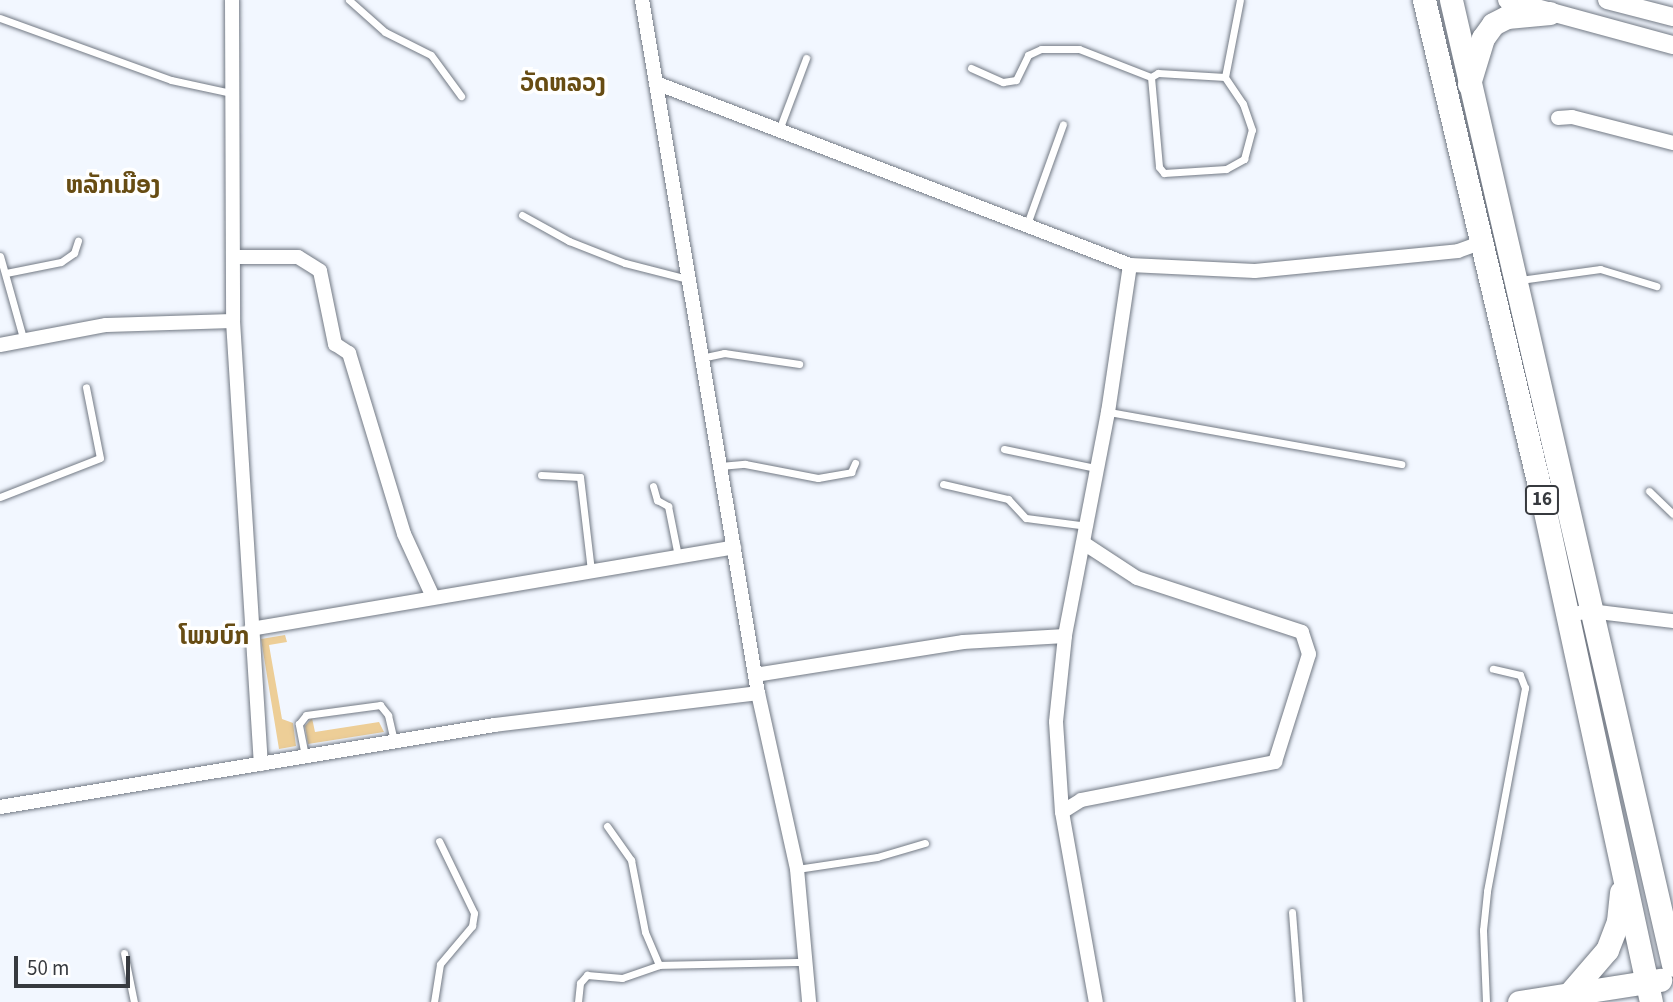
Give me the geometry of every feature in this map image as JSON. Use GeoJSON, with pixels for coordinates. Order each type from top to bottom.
{"type":"FeatureCollection","features":[{"type":"Feature","properties":{"kind":"main road","name":"16"},"geometry":{"type":"LineString","coordinates":[[1424,0],[1479,242],[1650,865],[1673,965]]}},
{"type":"Feature","properties":{"kind":"main road","name":"16"},"geometry":{"type":"LineString","coordinates":[[1451,0],[1503,237],[1515,280],[1579,613],[1622,868],[1649,992]]}},
{"type":"Feature","properties":{"kind":"main road"},"geometry":{"type":"LineString","coordinates":[[1469,84],[1482,38],[1493,24],[1507,17],[1550,13]]}},
{"type":"Feature","properties":{"kind":"main road"},"geometry":{"type":"LineString","coordinates":[[1650,865],[1673,923]]}},
{"type":"Feature","properties":{"kind":"main road"},"geometry":{"type":"LineString","coordinates":[[1569,994],[1607,950],[1618,921],[1622,868]]}},
{"type":"Feature","properties":{"kind":"main road"},"geometry":{"type":"LineString","coordinates":[[1520,1002],[1569,994],[1649,992],[1673,978]]}},
{"type":"Feature","properties":{"kind":"street"},"geometry":{"type":"LineString","coordinates":[[232,0],[231,93],[236,257],[233,321],[261,764]]}},
{"type":"Feature","properties":{"kind":"street"},"geometry":{"type":"LineString","coordinates":[[642,0],[758,693],[797,869],[809,1002]]}},
{"type":"Feature","properties":{"kind":"street"},"geometry":{"type":"LineString","coordinates":[[1507,0],[1673,45]]}},
{"type":"Feature","properties":{"kind":"street"},"geometry":{"type":"LineString","coordinates":[[1607,0],[1635,4],[1673,17]]}},
{"type":"Feature","properties":{"kind":"street"},"geometry":{"type":"LineString","coordinates":[[656,83],[1026,228],[1130,265],[1255,271],[1458,251],[1479,242],[1503,237]]}},
{"type":"Feature","properties":{"kind":"street"},"geometry":{"type":"LineString","coordinates":[[1558,118],[1573,117],[1673,143]]}},
{"type":"Feature","properties":{"kind":"street"},"geometry":{"type":"LineString","coordinates":[[236,257],[298,257],[320,271],[335,344],[349,353],[404,534],[433,597]]}},
{"type":"Feature","properties":{"kind":"street"},"geometry":{"type":"LineString","coordinates":[[1096,1002],[1062,812],[1056,722],[1065,636],[1085,544],[1130,265]]}},
{"type":"Feature","properties":{"kind":"street"},"geometry":{"type":"LineString","coordinates":[[0,345],[23,338],[107,325],[233,321]]}},
{"type":"Feature","properties":{"kind":"street"},"geometry":{"type":"LineString","coordinates":[[1062,812],[1082,800],[1275,762],[1309,654],[1302,632],[1137,578],[1085,544]]}},
{"type":"Feature","properties":{"kind":"street"},"geometry":{"type":"LineString","coordinates":[[251,629],[734,547]]}},
{"type":"Feature","properties":{"kind":"street"},"geometry":{"type":"LineString","coordinates":[[1579,613],[1673,621]]}},
{"type":"Feature","properties":{"kind":"street"},"geometry":{"type":"LineString","coordinates":[[755,675],[963,642],[1065,636]]}},
{"type":"Feature","properties":{"kind":"street"},"geometry":{"type":"LineString","coordinates":[[0,807],[494,725],[758,693]]}},
{"type":"Feature","properties":{"kind":"lane"},"geometry":{"type":"LineString","coordinates":[[349,0],[385,32],[431,55],[461,96]]}},
{"type":"Feature","properties":{"kind":"lane"},"geometry":{"type":"LineString","coordinates":[[1151,77],[1159,167],[1171,174],[1226,169],[1244,159],[1252,130],[1243,104],[1225,77],[1240,0]]}},
{"type":"Feature","properties":{"kind":"lane"},"geometry":{"type":"LineString","coordinates":[[0,18],[171,80],[231,93]]}},
{"type":"Feature","properties":{"kind":"lane"},"geometry":{"type":"LineString","coordinates":[[971,68],[1003,82],[1016,80],[1028,55],[1041,48],[1079,49],[1151,77],[1158,74],[1225,77]]}},
{"type":"Feature","properties":{"kind":"lane"},"geometry":{"type":"LineString","coordinates":[[778,132],[806,58]]}},
{"type":"Feature","properties":{"kind":"lane"},"geometry":{"type":"LineString","coordinates":[[1026,228],[1063,124]]}},
{"type":"Feature","properties":{"kind":"lane"},"geometry":{"type":"LineString","coordinates":[[522,215],[569,241],[625,263],[688,279]]}},
{"type":"Feature","properties":{"kind":"lane"},"geometry":{"type":"LineString","coordinates":[[6,273],[61,262],[74,253],[78,241]]}},
{"type":"Feature","properties":{"kind":"lane"},"geometry":{"type":"LineString","coordinates":[[0,256],[23,338]]}},
{"type":"Feature","properties":{"kind":"lane"},"geometry":{"type":"LineString","coordinates":[[1515,280],[1600,269],[1656,286]]}},
{"type":"Feature","properties":{"kind":"lane"},"geometry":{"type":"LineString","coordinates":[[701,358],[724,354],[799,363]]}},
{"type":"Feature","properties":{"kind":"lane"},"geometry":{"type":"LineString","coordinates":[[0,497],[100,458],[86,387]]}},
{"type":"Feature","properties":{"kind":"lane"},"geometry":{"type":"LineString","coordinates":[[1108,412],[1401,464]]}},
{"type":"Feature","properties":{"kind":"lane"},"geometry":{"type":"LineString","coordinates":[[1004,449],[1096,468]]}},
{"type":"Feature","properties":{"kind":"lane"},"geometry":{"type":"LineString","coordinates":[[720,466],[745,464],[818,478],[844,475],[855,463]]}},
{"type":"Feature","properties":{"kind":"lane"},"geometry":{"type":"LineString","coordinates":[[541,475],[580,477],[591,571]]}},
{"type":"Feature","properties":{"kind":"lane"},"geometry":{"type":"LineString","coordinates":[[943,484],[1008,499],[1026,518],[1088,526]]}},
{"type":"Feature","properties":{"kind":"lane"},"geometry":{"type":"LineString","coordinates":[[653,486],[657,500],[668,506],[678,557]]}},
{"type":"Feature","properties":{"kind":"lane"},"geometry":{"type":"LineString","coordinates":[[1648,491],[1673,514]]}},
{"type":"Feature","properties":{"kind":"lane"},"geometry":{"type":"LineString","coordinates":[[1486,1002],[1483,930],[1487,891],[1525,688],[1520,675],[1493,669]]}},
{"type":"Feature","properties":{"kind":"lane"},"geometry":{"type":"LineString","coordinates":[[305,757],[299,724],[306,715],[380,705],[388,715],[394,742]]}},
{"type":"Feature","properties":{"kind":"lane"},"geometry":{"type":"LineString","coordinates":[[607,826],[631,860],[645,932],[659,965]]}},
{"type":"Feature","properties":{"kind":"lane"},"geometry":{"type":"LineString","coordinates":[[434,1002],[440,964],[472,926],[474,912],[439,841]]}},
{"type":"Feature","properties":{"kind":"lane"},"geometry":{"type":"LineString","coordinates":[[797,869],[877,857],[925,842]]}},
{"type":"Feature","properties":{"kind":"lane"},"geometry":{"type":"LineString","coordinates":[[1292,912],[1299,1002]]}},
{"type":"Feature","properties":{"kind":"lane"},"geometry":{"type":"LineString","coordinates":[[124,953],[134,1002]]}},
{"type":"Feature","properties":{"kind":"lane"},"geometry":{"type":"LineString","coordinates":[[578,1002],[580,983],[587,975],[622,978],[659,965],[805,962]]}},
{"type":"Feature","properties":{"kind":"shaded area"},"geometry":{"type":"Polygon","coordinates":[[[285,635],[287,642],[269,645],[282,719],[293,723],[296,746],[279,749],[261,639],[285,635]]]}},
{"type":"Feature","properties":{"kind":"shaded area"},"geometry":{"type":"Polygon","coordinates":[[[312,718],[315,732],[379,722],[384,732],[308,744],[305,726],[312,718]]]}},
{"type":"Feature","properties":{"kind":"district","name":"ວັດຫລວງ"},"geometry":{"type":"Point","coordinates":[563,84]}},
{"type":"Feature","properties":{"kind":"district","name":"ຫລັກເມືອງ"},"geometry":{"type":"Point","coordinates":[113,186]}},
{"type":"Feature","properties":{"kind":"district","name":"ໂພນບົກ"},"geometry":{"type":"Point","coordinates":[214,637]}}]}
